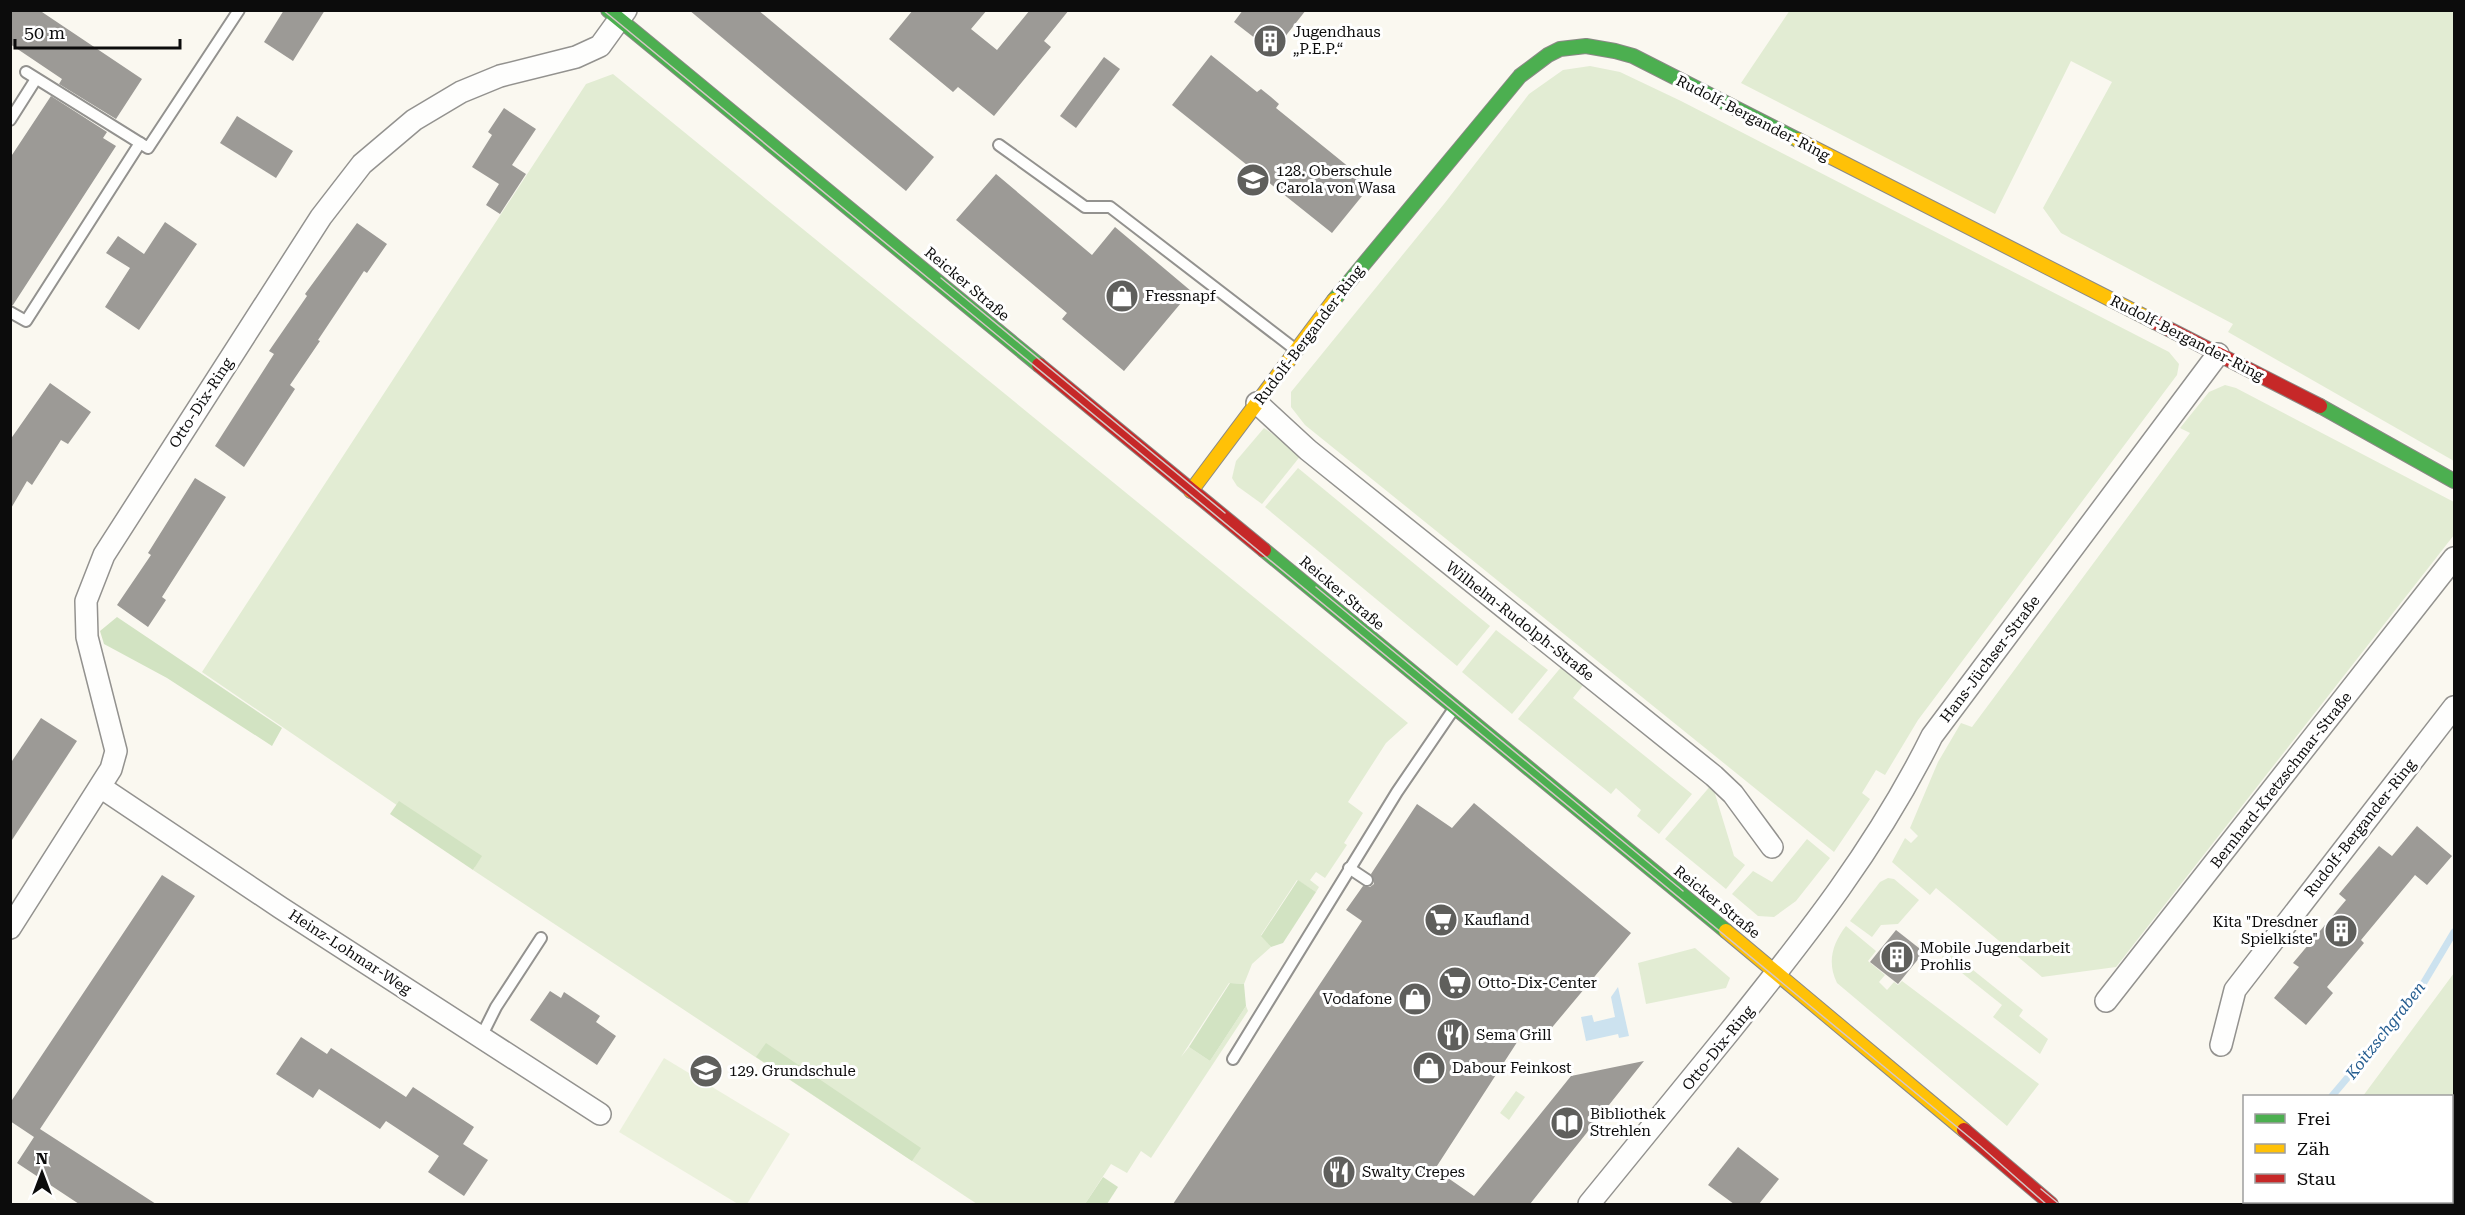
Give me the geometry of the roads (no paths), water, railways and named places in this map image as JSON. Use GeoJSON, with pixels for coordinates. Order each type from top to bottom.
{"type":"FeatureCollection","features":[{"type":"Feature","properties":{"kind":"street","name":"Reicker Straße"},"geometry":{"type":"LineString","coordinates":[[618,14],[1191,491],[1778,974],[2051,1204]]}},
{"type":"Feature","properties":{"kind":"street","name":"Otto-Dix-Ring"},"geometry":{"type":"LineString","coordinates":[[10,928],[102,788],[116,751],[87,637],[86,601],[94,577],[104,555],[321,217],[362,164],[414,120],[461,92],[500,76],[576,57],[600,46],[618,14]]}},
{"type":"Feature","properties":{"kind":"street","name":"Rudolf-Bergander-Ring"},"geometry":{"type":"LineString","coordinates":[[1191,491],[1335,298],[1520,76],[1538,59],[1561,46],[1586,44],[1633,56],[2352,422],[2454,481]]}},
{"type":"Feature","properties":{"kind":"street","name":"Hans-Jüchser-Straße"},"geometry":{"type":"LineString","coordinates":[[1778,974],[1866,854],[1905,790],[1939,727],[2218,354]]}},
{"type":"Feature","properties":{"kind":"street","name":"Wilhelm-Rudolph-Straße"},"geometry":{"type":"LineString","coordinates":[[1257,404],[1308,450],[1714,776],[1733,794],[1772,847]]}},
{"type":"Feature","properties":{"kind":"street","name":"Bernhard-Kretzschmar-Straße"},"geometry":{"type":"LineString","coordinates":[[2106,1001],[2454,558]]}},
{"type":"Feature","properties":{"kind":"street","name":"Rudolf-Bergander-Ring"},"geometry":{"type":"LineString","coordinates":[[2221,1045],[2235,990],[2454,707]]}},
{"type":"Feature","properties":{"kind":"street","name":"Heinz-Lohmar-Weg"},"geometry":{"type":"LineString","coordinates":[[102,788],[600,1114]]}},
{"type":"Feature","properties":{"kind":"street","name":"Otto-Dix-Ring"},"geometry":{"type":"LineString","coordinates":[[1589,1204],[1778,974]]}},
{"type":"Feature","properties":{"kind":"lane"},"geometry":{"type":"LineString","coordinates":[[26,72],[148,148],[239,10]]}},
{"type":"Feature","properties":{"kind":"lane"},"geometry":{"type":"LineString","coordinates":[[10,120],[36,79]]}},
{"type":"Feature","properties":{"kind":"lane"},"geometry":{"type":"LineString","coordinates":[[10,312],[26,321],[140,143]]}},
{"type":"Feature","properties":{"kind":"lane"},"geometry":{"type":"LineString","coordinates":[[999,145],[1084,207],[1110,207],[1296,350]]}},
{"type":"Feature","properties":{"kind":"lane"},"geometry":{"type":"LineString","coordinates":[[1233,1059],[1396,792],[1454,707]]}},
{"type":"Feature","properties":{"kind":"lane"},"geometry":{"type":"LineString","coordinates":[[1349,868],[1366,880]]}},
{"type":"Feature","properties":{"kind":"lane"},"geometry":{"type":"LineString","coordinates":[[481,1037],[496,1007],[541,938]]}},
{"type":"Feature","properties":{"kind":"water"},"geometry":{"type":"Polygon","coordinates":[[[1618,987],[1629,1036],[1619,1038],[1618,1034],[1586,1041],[1581,1017],[1592,1015],[1594,1022],[1615,1017],[1611,997],[1618,987]]]}},
{"type":"Feature","properties":{"kind":"waterway","name":"Koitzschgraben"},"geometry":{"type":"LineString","coordinates":[[2333,1095],[2414,999],[2454,932]]}},
{"type":"Feature","properties":{"kind":"tram line"},"geometry":{"type":"LineString","coordinates":[[603,10],[1980,1146],[2046,1204]]}},
{"type":"Feature","properties":{"kind":"tram line"},"geometry":{"type":"LineString","coordinates":[[941,278],[1225,513]]}},
{"type":"Feature","properties":{"kind":"tram line"},"geometry":{"type":"LineString","coordinates":[[1316,587],[1683,891]]}},
{"type":"Feature","properties":{"kind":"tram line"},"geometry":{"type":"LineString","coordinates":[[2041,1189],[2059,1204]]}},
{"type":"Feature","properties":{"kind":"place","name":"Jugendhaus „P.E.P.“"},"geometry":{"type":"Point","coordinates":[1270,41]}},
{"type":"Feature","properties":{"kind":"place","name":"128. Oberschule Carola von Wasa"},"geometry":{"type":"Point","coordinates":[1253,180]}},
{"type":"Feature","properties":{"kind":"place","name":"Fressnapf"},"geometry":{"type":"Point","coordinates":[1122,296]}},
{"type":"Feature","properties":{"kind":"place","name":"Kaufland"},"geometry":{"type":"Point","coordinates":[1441,920]}},
{"type":"Feature","properties":{"kind":"place","name":"Kita \"Dresdner Spielkiste\""},"geometry":{"type":"Point","coordinates":[2341,931]}},
{"type":"Feature","properties":{"kind":"place","name":"Mobile Jugendarbeit Prohlis"},"geometry":{"type":"Point","coordinates":[1897,957]}},
{"type":"Feature","properties":{"kind":"place","name":"Otto-Dix-Center"},"geometry":{"type":"Point","coordinates":[1455,983]}},
{"type":"Feature","properties":{"kind":"place","name":"Vodafone"},"geometry":{"type":"Point","coordinates":[1415,999]}},
{"type":"Feature","properties":{"kind":"place","name":"Sema Grill"},"geometry":{"type":"Point","coordinates":[1453,1035]}},
{"type":"Feature","properties":{"kind":"place","name":"Dabour Feinkost"},"geometry":{"type":"Point","coordinates":[1429,1068]}},
{"type":"Feature","properties":{"kind":"place","name":"129. Grundschule"},"geometry":{"type":"Point","coordinates":[706,1071]}},
{"type":"Feature","properties":{"kind":"place","name":"Bibliothek Strehlen"},"geometry":{"type":"Point","coordinates":[1567,1123]}},
{"type":"Feature","properties":{"kind":"place","name":"Swalty Crepes"},"geometry":{"type":"Point","coordinates":[1339,1172]}}]}
